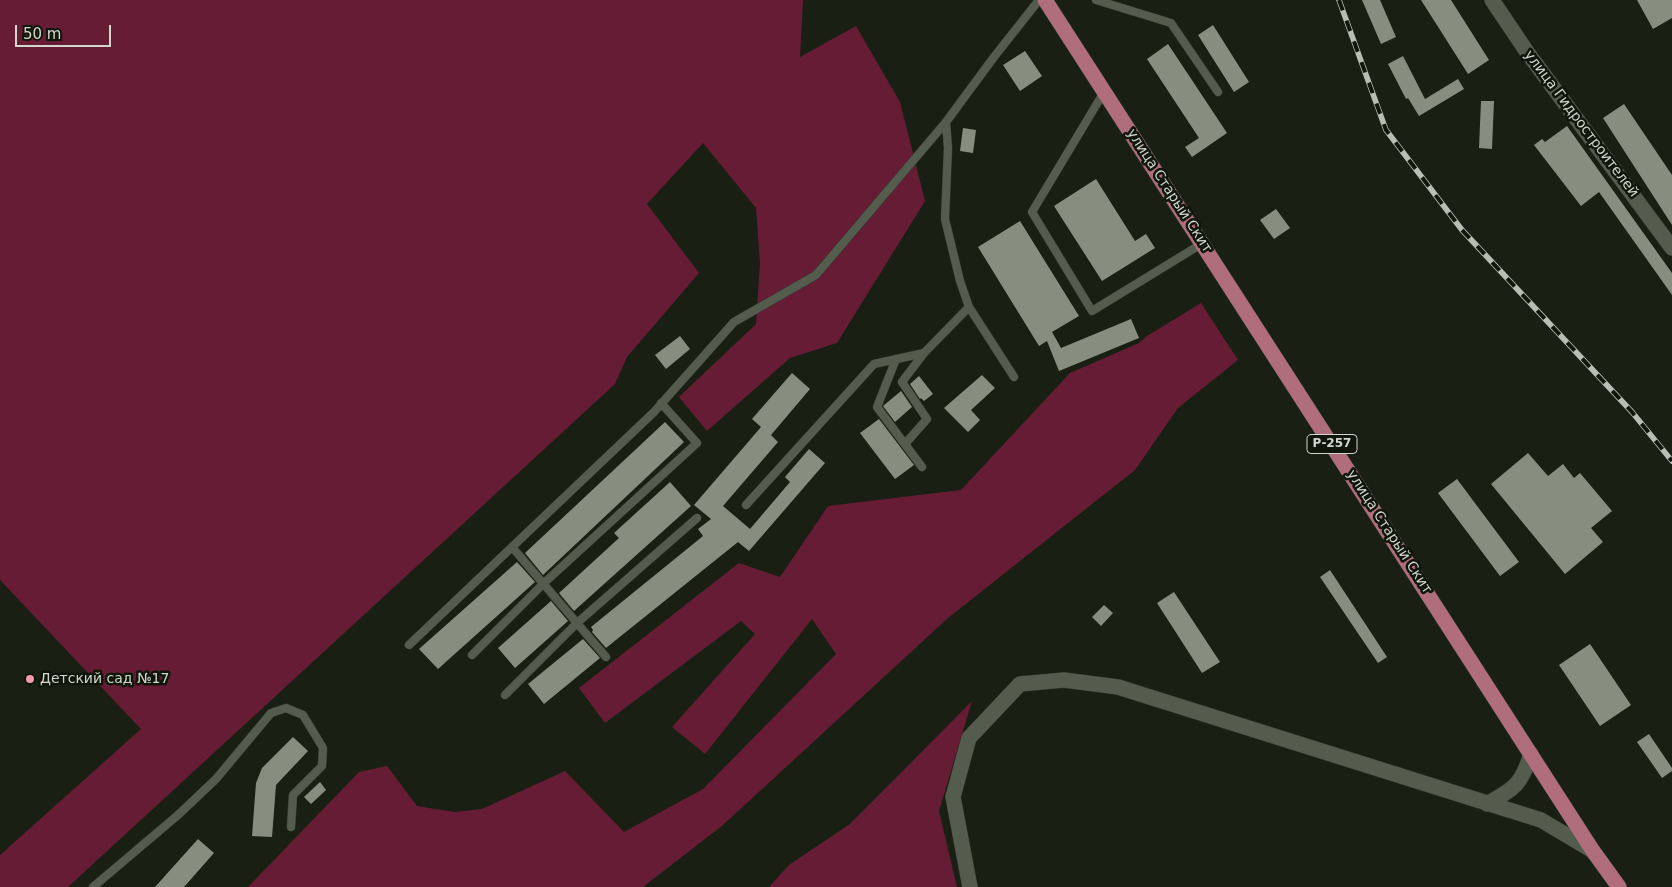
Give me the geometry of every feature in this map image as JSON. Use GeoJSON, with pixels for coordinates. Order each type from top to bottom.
{"type":"FeatureCollection","features":[{"type":"Feature","properties":{"kind":"highway","name":"улица Старый Скит"},"geometry":{"type":"LineString","coordinates":[[1045,0],[1531,754],[1619,887]]}},
{"type":"Feature","properties":{"kind":"street","name":"улица Гидростроителей"},"geometry":{"type":"LineString","coordinates":[[1492,0],[1672,248]]}},
{"type":"Feature","properties":{"kind":"street"},"geometry":{"type":"LineString","coordinates":[[970,887],[954,797],[969,738],[1020,684],[1064,680],[1118,687],[1541,820],[1594,851]]}},
{"type":"Feature","properties":{"kind":"street"},"geometry":{"type":"LineString","coordinates":[[1487,804],[1511,791],[1524,774],[1531,754]]}},
{"type":"Feature","properties":{"kind":"lane"},"geometry":{"type":"LineString","coordinates":[[409,645],[661,403],[734,322],[816,275],[946,122],[1039,0]]}},
{"type":"Feature","properties":{"kind":"lane"},"geometry":{"type":"LineString","coordinates":[[1096,0],[1171,23],[1218,92]]}},
{"type":"Feature","properties":{"kind":"lane"},"geometry":{"type":"LineString","coordinates":[[1104,91],[1032,212],[1092,311],[1203,243]]}},
{"type":"Feature","properties":{"kind":"lane"},"geometry":{"type":"LineString","coordinates":[[946,122],[948,148],[945,219],[960,281],[969,307],[1014,377]]}},
{"type":"Feature","properties":{"kind":"lane"},"geometry":{"type":"LineString","coordinates":[[904,444],[927,419],[902,382],[924,353],[969,307]]}},
{"type":"Feature","properties":{"kind":"lane"},"geometry":{"type":"LineString","coordinates":[[746,505],[874,364],[924,353]]}},
{"type":"Feature","properties":{"kind":"lane"},"geometry":{"type":"LineString","coordinates":[[896,359],[877,406],[922,467]]}},
{"type":"Feature","properties":{"kind":"lane"},"geometry":{"type":"LineString","coordinates":[[472,655],[544,584],[697,443],[661,403]]}},
{"type":"Feature","properties":{"kind":"lane"},"geometry":{"type":"LineString","coordinates":[[505,695],[578,623],[697,518]]}},
{"type":"Feature","properties":{"kind":"lane"},"geometry":{"type":"LineString","coordinates":[[512,547],[606,657]]}},
{"type":"Feature","properties":{"kind":"lane"},"geometry":{"type":"LineString","coordinates":[[93,887],[178,815],[216,779],[271,713],[286,708],[303,715],[324,748],[322,766],[294,795],[291,827]]}},
{"type":"Feature","properties":{"kind":"shaded area"},"geometry":{"type":"Polygon","coordinates":[[[0,0],[803,0],[800,57],[856,26],[900,102],[925,201],[837,343],[790,358],[707,431],[679,397],[756,324],[760,263],[756,208],[703,143],[647,204],[699,273],[627,357],[615,384],[68,887],[0,887],[0,855],[141,729],[0,580],[0,0]]]}},
{"type":"Feature","properties":{"kind":"shaded area"},"geometry":{"type":"Polygon","coordinates":[[[1201,303],[1238,360],[1178,408],[1135,470],[948,618],[723,825],[643,887],[248,887],[359,772],[387,766],[417,806],[454,812],[482,809],[565,771],[624,832],[703,789],[836,654],[812,619],[705,754],[672,727],[755,634],[741,621],[605,723],[579,688],[739,563],[780,577],[828,506],[961,490],[1070,373],[1139,343],[1147,336],[1201,303]]]}},
{"type":"Feature","properties":{"kind":"shaded area"},"geometry":{"type":"Polygon","coordinates":[[[972,701],[939,811],[957,887],[769,887],[789,865],[850,824],[972,701]]]}},
{"type":"Feature","properties":{"kind":"building"},"geometry":{"type":"Polygon","coordinates":[[[1362,0],[1380,0],[1396,37],[1381,44],[1362,0]]]}},
{"type":"Feature","properties":{"kind":"building"},"geometry":{"type":"Polygon","coordinates":[[[1421,0],[1451,0],[1489,60],[1468,74],[1421,0]]]}},
{"type":"Feature","properties":{"kind":"building"},"geometry":{"type":"Polygon","coordinates":[[[1637,0],[1672,0],[1672,18],[1653,29],[1637,0]]]}},
{"type":"Feature","properties":{"kind":"building"},"geometry":{"type":"Polygon","coordinates":[[[1213,25],[1249,82],[1234,92],[1198,35],[1213,25]]]}},
{"type":"Feature","properties":{"kind":"building"},"geometry":{"type":"Polygon","coordinates":[[[1168,44],[1227,133],[1192,157],[1185,147],[1199,138],[1147,59],[1168,44]]]}},
{"type":"Feature","properties":{"kind":"building"},"geometry":{"type":"Polygon","coordinates":[[[1025,51],[1042,76],[1020,91],[1003,65],[1025,51]]]}},
{"type":"Feature","properties":{"kind":"building"},"geometry":{"type":"Polygon","coordinates":[[[1403,56],[1425,99],[1458,79],[1464,89],[1419,116],[1408,98],[1406,99],[1388,64],[1403,56]]]}},
{"type":"Feature","properties":{"kind":"building"},"geometry":{"type":"Polygon","coordinates":[[[1481,101],[1494,101],[1492,149],[1479,148],[1481,101]]]}},
{"type":"Feature","properties":{"kind":"building"},"geometry":{"type":"Polygon","coordinates":[[[1624,104],[1672,175],[1672,225],[1603,118],[1624,104]]]}},
{"type":"Feature","properties":{"kind":"building"},"geometry":{"type":"Polygon","coordinates":[[[1567,126],[1672,273],[1672,295],[1599,192],[1581,206],[1534,145],[1542,139],[1545,142],[1567,126]]]}},
{"type":"Feature","properties":{"kind":"building"},"geometry":{"type":"Polygon","coordinates":[[[963,128],[976,130],[973,153],[960,151],[963,128]]]}},
{"type":"Feature","properties":{"kind":"building"},"geometry":{"type":"Polygon","coordinates":[[[1096,179],[1135,241],[1146,234],[1155,248],[1102,281],[1054,206],[1096,179]]]}},
{"type":"Feature","properties":{"kind":"building"},"geometry":{"type":"Polygon","coordinates":[[[1276,209],[1290,228],[1274,239],[1260,220],[1276,209]]]}},
{"type":"Feature","properties":{"kind":"building"},"geometry":{"type":"Polygon","coordinates":[[[1020,221],[1079,316],[1052,332],[1061,348],[1131,319],[1139,338],[1059,371],[1047,341],[1039,346],[978,247],[1020,221]]]}},
{"type":"Feature","properties":{"kind":"building"},"geometry":{"type":"Polygon","coordinates":[[[680,336],[690,349],[666,369],[655,355],[680,336]]]}},
{"type":"Feature","properties":{"kind":"building"},"geometry":{"type":"Polygon","coordinates":[[[792,373],[810,389],[771,435],[778,442],[723,506],[750,529],[790,482],[785,477],[809,449],[825,463],[749,551],[738,542],[606,648],[592,632],[591,627],[703,536],[698,529],[711,519],[694,505],[761,427],[752,419],[792,373]]]}},
{"type":"Feature","properties":{"kind":"building"},"geometry":{"type":"Polygon","coordinates":[[[982,375],[995,388],[971,410],[980,420],[968,432],[944,408],[982,375]]]}},
{"type":"Feature","properties":{"kind":"building"},"geometry":{"type":"Polygon","coordinates":[[[919,376],[933,394],[924,401],[920,399],[910,384],[919,376]]]}},
{"type":"Feature","properties":{"kind":"building"},"geometry":{"type":"Polygon","coordinates":[[[901,391],[912,407],[895,422],[883,406],[901,391]]]}},
{"type":"Feature","properties":{"kind":"building"},"geometry":{"type":"Polygon","coordinates":[[[879,419],[914,465],[895,479],[860,433],[879,419]]]}},
{"type":"Feature","properties":{"kind":"building"},"geometry":{"type":"Polygon","coordinates":[[[665,422],[684,442],[543,575],[525,553],[665,422]]]}},
{"type":"Feature","properties":{"kind":"building"},"geometry":{"type":"Polygon","coordinates":[[[1528,453],[1548,476],[1563,464],[1574,478],[1580,473],[1612,511],[1591,528],[1603,542],[1565,574],[1491,484],[1528,453]]]}},
{"type":"Feature","properties":{"kind":"building"},"geometry":{"type":"Polygon","coordinates":[[[1457,479],[1519,562],[1500,576],[1438,493],[1457,479]]]}},
{"type":"Feature","properties":{"kind":"building"},"geometry":{"type":"Polygon","coordinates":[[[670,482],[691,506],[574,611],[559,593],[619,538],[614,533],[670,482]]]}},
{"type":"Feature","properties":{"kind":"building"},"geometry":{"type":"Polygon","coordinates":[[[517,562],[535,582],[438,669],[419,649],[517,562]]]}},
{"type":"Feature","properties":{"kind":"building"},"geometry":{"type":"Polygon","coordinates":[[[1330,570],[1387,657],[1378,663],[1320,577],[1330,570]]]}},
{"type":"Feature","properties":{"kind":"building"},"geometry":{"type":"Polygon","coordinates":[[[1174,592],[1220,662],[1202,673],[1157,603],[1174,592]]]}},
{"type":"Feature","properties":{"kind":"building"},"geometry":{"type":"Polygon","coordinates":[[[551,601],[568,621],[515,668],[498,648],[551,601]]]}},
{"type":"Feature","properties":{"kind":"building"},"geometry":{"type":"Polygon","coordinates":[[[1104,605],[1113,613],[1101,626],[1092,617],[1104,605]]]}},
{"type":"Feature","properties":{"kind":"building"},"geometry":{"type":"Polygon","coordinates":[[[583,639],[600,658],[544,704],[528,684],[583,639]]]}},
{"type":"Feature","properties":{"kind":"building"},"geometry":{"type":"Polygon","coordinates":[[[1590,644],[1631,705],[1600,726],[1559,665],[1590,644]]]}},
{"type":"Feature","properties":{"kind":"building"},"geometry":{"type":"Polygon","coordinates":[[[1649,734],[1672,768],[1672,771],[1662,778],[1637,742],[1649,734]]]}},
{"type":"Feature","properties":{"kind":"building"},"geometry":{"type":"Polygon","coordinates":[[[293,737],[308,751],[276,785],[272,837],[252,836],[256,783],[262,768],[293,737]]]}},
{"type":"Feature","properties":{"kind":"building"},"geometry":{"type":"Polygon","coordinates":[[[320,782],[326,790],[311,804],[304,797],[320,782]]]}},
{"type":"Feature","properties":{"kind":"building"},"geometry":{"type":"Polygon","coordinates":[[[198,839],[214,853],[184,887],[155,887],[198,839]]]}},
{"type":"Feature","properties":{"kind":"railway"},"geometry":{"type":"LineString","coordinates":[[1339,0],[1386,130],[1462,230],[1632,412],[1672,461]]}},
{"type":"Feature","properties":{"kind":"place","name":"Детский сад №17"},"geometry":{"type":"Point","coordinates":[30,679]}}]}
